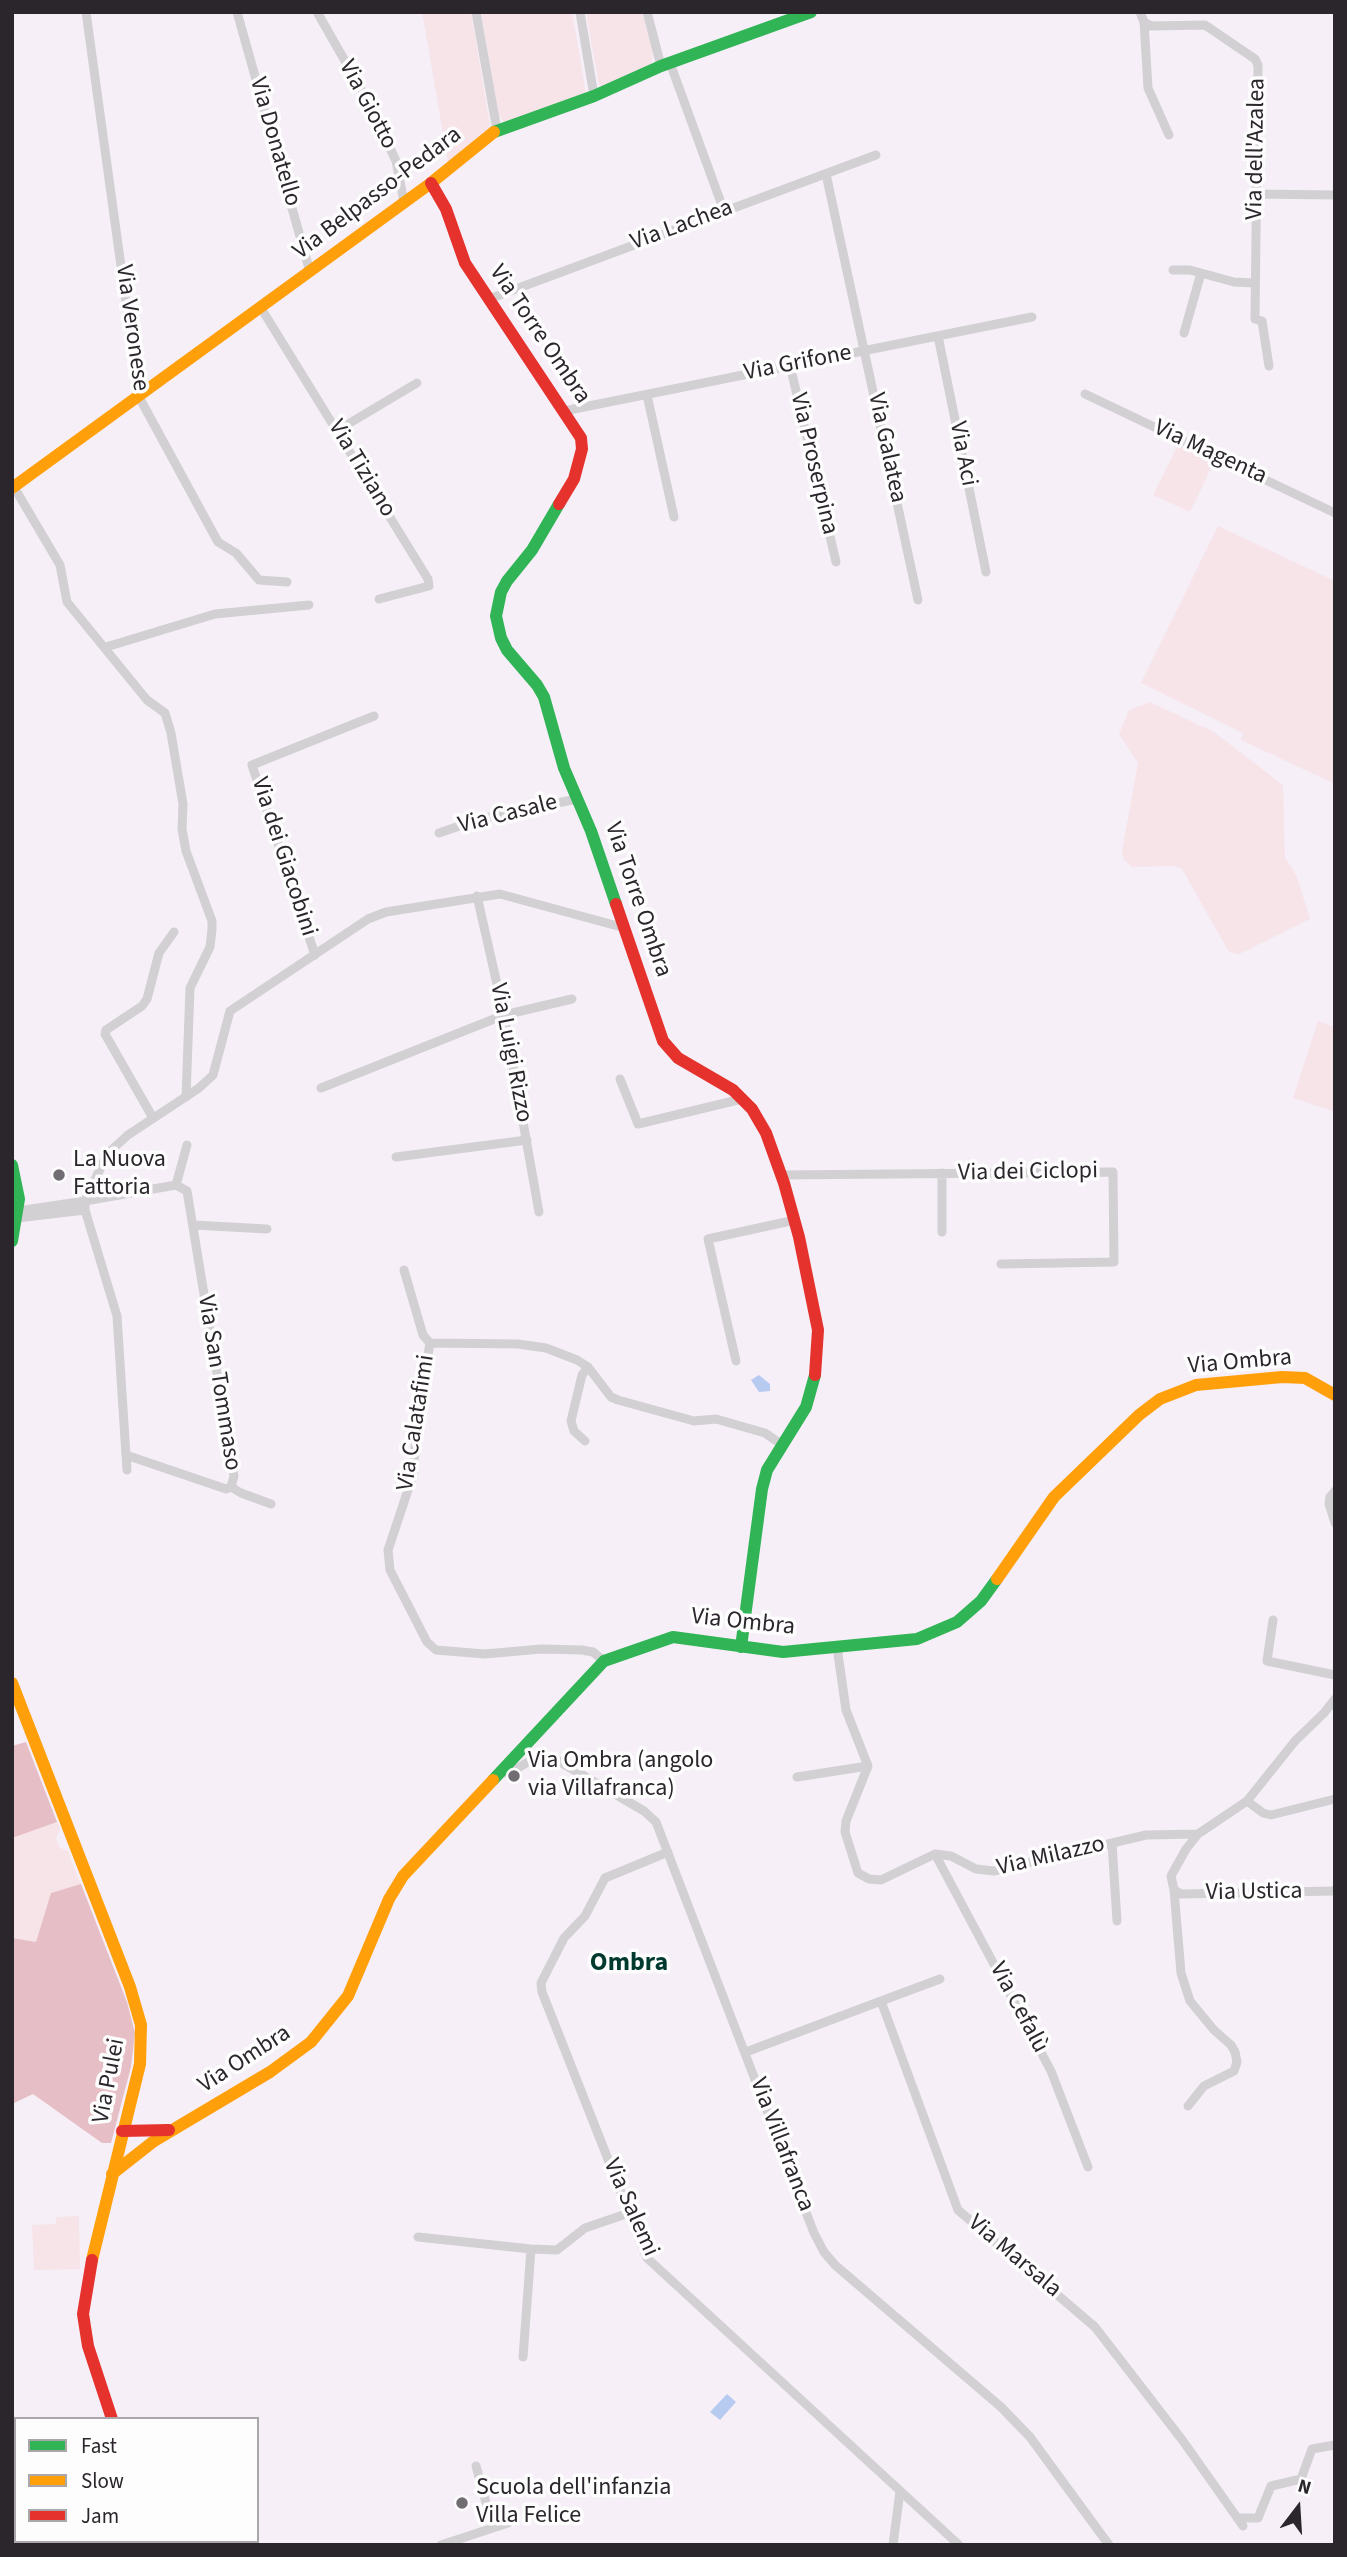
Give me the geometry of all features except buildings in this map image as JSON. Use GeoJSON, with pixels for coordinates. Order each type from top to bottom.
{"type":"FeatureCollection","features":[{"type":"Feature","properties":{"kind":"street","name":"Via Veronese"},"geometry":{"type":"LineString","coordinates":[[86,12],[139,397],[218,542],[236,553],[258,580],[287,582]]}},
{"type":"Feature","properties":{"kind":"street","name":"Via Donatello"},"geometry":{"type":"LineString","coordinates":[[237,12],[310,272]]}},
{"type":"Feature","properties":{"kind":"street","name":"Via Giotto"},"geometry":{"type":"LineString","coordinates":[[317,12],[369,103],[396,161],[404,202]]}},
{"type":"Feature","properties":{"kind":"street"},"geometry":{"type":"LineString","coordinates":[[477,12],[497,130]]}},
{"type":"Feature","properties":{"kind":"street"},"geometry":{"type":"LineString","coordinates":[[580,12],[594,96]]}},
{"type":"Feature","properties":{"kind":"street"},"geometry":{"type":"LineString","coordinates":[[647,12],[723,211]]}},
{"type":"Feature","properties":{"kind":"street","name":"Via Belpasso-Pedara"},"geometry":{"type":"LineString","coordinates":[[13,488],[310,272],[497,130],[594,96],[665,64],[811,12]]}},
{"type":"Feature","properties":{"kind":"street"},"geometry":{"type":"LineString","coordinates":[[1142,17],[1148,88],[1169,135]]}},
{"type":"Feature","properties":{"kind":"street","name":"Via dell'Azalea"},"geometry":{"type":"LineString","coordinates":[[1142,17],[1151,26],[1205,25],[1255,59],[1258,65],[1255,319],[1262,321],[1269,366]]}},
{"type":"Feature","properties":{"kind":"street","name":"Via Lachea"},"geometry":{"type":"LineString","coordinates":[[489,299],[876,155]]}},
{"type":"Feature","properties":{"kind":"street","name":"Via Galatea"},"geometry":{"type":"LineString","coordinates":[[826,174],[918,600]]}},
{"type":"Feature","properties":{"kind":"street","name":"Via Torre Ombra"},"geometry":{"type":"LineString","coordinates":[[430,183],[446,209],[465,263],[581,438],[578,469],[532,550],[507,581],[498,603],[497,628],[507,650],[544,697],[564,768],[591,831],[663,1041],[678,1058],[733,1090],[752,1109],[766,1133],[795,1220],[815,1314],[818,1357],[815,1380],[806,1407],[767,1470],[762,1489],[741,1647]]}},
{"type":"Feature","properties":{"kind":"street"},"geometry":{"type":"LineString","coordinates":[[1256,194],[1335,195]]}},
{"type":"Feature","properties":{"kind":"street"},"geometry":{"type":"LineString","coordinates":[[1173,270],[1201,273],[1234,282],[1255,283]]}},
{"type":"Feature","properties":{"kind":"street"},"geometry":{"type":"LineString","coordinates":[[1184,333],[1201,273]]}},
{"type":"Feature","properties":{"kind":"street","name":"Via Tiziano"},"geometry":{"type":"LineString","coordinates":[[261,308],[428,579],[429,586],[379,599]]}},
{"type":"Feature","properties":{"kind":"street","name":"Via Grifone"},"geometry":{"type":"LineString","coordinates":[[564,411],[1032,317]]}},
{"type":"Feature","properties":{"kind":"street","name":"Via Aci"},"geometry":{"type":"LineString","coordinates":[[938,336],[986,572]]}},
{"type":"Feature","properties":{"kind":"street","name":"Via Proserpina"},"geometry":{"type":"LineString","coordinates":[[790,365],[836,562]]}},
{"type":"Feature","properties":{"kind":"street"},"geometry":{"type":"LineString","coordinates":[[338,430],[417,383]]}},
{"type":"Feature","properties":{"kind":"street"},"geometry":{"type":"LineString","coordinates":[[647,394],[674,517]]}},
{"type":"Feature","properties":{"kind":"street","name":"Via Magenta"},"geometry":{"type":"LineString","coordinates":[[1085,394],[1335,513]]}},
{"type":"Feature","properties":{"kind":"street"},"geometry":{"type":"LineString","coordinates":[[13,488],[60,565],[66,602],[106,647],[147,700],[165,713],[171,733],[183,804],[182,829],[186,851],[212,921],[210,947],[190,988],[186,1097]]}},
{"type":"Feature","properties":{"kind":"street"},"geometry":{"type":"LineString","coordinates":[[106,647],[215,614],[309,605]]}},
{"type":"Feature","properties":{"kind":"street","name":"Via dei Giacobini"},"geometry":{"type":"LineString","coordinates":[[315,955],[252,765],[374,716]]}},
{"type":"Feature","properties":{"kind":"street","name":"Via Casale"},"geometry":{"type":"LineString","coordinates":[[439,833],[480,819],[577,799]]}},
{"type":"Feature","properties":{"kind":"street"},"geometry":{"type":"LineString","coordinates":[[127,1471],[117,1316],[85,1206],[107,1154],[128,1135],[199,1088],[216,1071],[230,1011],[368,919],[386,912],[500,894],[625,928]]}},
{"type":"Feature","properties":{"kind":"street","name":"Via Luigi Rizzo"},"geometry":{"type":"LineString","coordinates":[[477,896],[504,1015],[539,1212]]}},
{"type":"Feature","properties":{"kind":"street"},"geometry":{"type":"LineString","coordinates":[[153,1118],[105,1034],[106,1030],[142,1006],[147,999],[159,953],[174,932]]}},
{"type":"Feature","properties":{"kind":"street"},"geometry":{"type":"LineString","coordinates":[[321,1088],[504,1015],[572,999]]}},
{"type":"Feature","properties":{"kind":"street"},"geometry":{"type":"LineString","coordinates":[[620,1079],[638,1124],[742,1099]]}},
{"type":"Feature","properties":{"kind":"street"},"geometry":{"type":"LineString","coordinates":[[396,1157],[527,1140]]}},
{"type":"Feature","properties":{"kind":"street"},"geometry":{"type":"LineString","coordinates":[[17,1215],[85,1206],[176,1185],[187,1145]]}},
{"type":"Feature","properties":{"kind":"street"},"geometry":{"type":"LineString","coordinates":[[12,1165],[18,1183],[17,1215],[12,1241]]}},
{"type":"Feature","properties":{"kind":"street","name":"Via dei Ciclopi"},"geometry":{"type":"LineString","coordinates":[[781,1175],[1114,1172],[1114,1262],[1001,1264]]}},
{"type":"Feature","properties":{"kind":"street"},"geometry":{"type":"LineString","coordinates":[[942,1173],[942,1232]]}},
{"type":"Feature","properties":{"kind":"street","name":"Via San Tommaso"},"geometry":{"type":"LineString","coordinates":[[126,1455],[226,1489],[231,1487],[234,1476],[194,1225],[187,1191],[176,1185]]}},
{"type":"Feature","properties":{"kind":"street"},"geometry":{"type":"LineString","coordinates":[[736,1360],[708,1239],[795,1220]]}},
{"type":"Feature","properties":{"kind":"street"},"geometry":{"type":"LineString","coordinates":[[194,1225],[267,1229]]}},
{"type":"Feature","properties":{"kind":"street"},"geometry":{"type":"LineString","coordinates":[[404,1270],[423,1335],[430,1343],[518,1344],[546,1348],[588,1367],[611,1397],[618,1400],[694,1422],[716,1419],[765,1433],[781,1444]]}},
{"type":"Feature","properties":{"kind":"street","name":"Via Calatafimi"},"geometry":{"type":"LineString","coordinates":[[430,1343],[417,1421],[413,1475],[388,1550],[390,1570],[427,1642],[436,1650],[485,1654],[541,1649],[582,1650],[593,1652],[604,1661]]}},
{"type":"Feature","properties":{"kind":"street"},"geometry":{"type":"LineString","coordinates":[[585,1441],[574,1431],[571,1420],[582,1375],[588,1367]]}},
{"type":"Feature","properties":{"kind":"street","name":"Via Ombra"},"geometry":{"type":"LineString","coordinates":[[151,2136],[173,2129],[295,2056],[320,2032],[339,2010],[355,1982],[395,1887],[500,1770],[604,1661],[673,1637],[783,1652],[916,1639],[932,1634],[957,1622],[981,1601],[1054,1497],[1139,1415],[1171,1393],[1196,1385],[1294,1376],[1314,1382],[1335,1395]]}},
{"type":"Feature","properties":{"kind":"street"},"geometry":{"type":"LineString","coordinates":[[231,1487],[271,1504]]}},
{"type":"Feature","properties":{"kind":"street"},"geometry":{"type":"LineString","coordinates":[[1335,1491],[1329,1504],[1335,1523]]}},
{"type":"Feature","properties":{"kind":"street"},"geometry":{"type":"LineString","coordinates":[[1273,1620],[1267,1661],[1335,1675]]}},
{"type":"Feature","properties":{"kind":"street"},"geometry":{"type":"LineString","coordinates":[[837,1647],[846,1710],[868,1766],[845,1826],[858,1873],[869,1879],[881,1880],[935,1854]]}},
{"type":"Feature","properties":{"kind":"street","name":"Via Pulei"},"geometry":{"type":"LineString","coordinates":[[12,1683],[138,2008],[141,2025],[140,2064],[87,2281],[83,2314],[88,2346],[111,2417]]}},
{"type":"Feature","properties":{"kind":"street"},"geometry":{"type":"LineString","coordinates":[[1188,2106],[1204,2086],[1234,2071],[1237,2062],[1236,2052],[1231,2045],[1214,2030],[1190,2001],[1180,1966],[1171,1876],[1198,1834],[1247,1801],[1295,1741],[1335,1699]]}},
{"type":"Feature","properties":{"kind":"street","name":"Via Villafranca"},"geometry":{"type":"LineString","coordinates":[[500,1770],[505,1773],[513,1771],[538,1756],[555,1759],[656,1822],[814,2234],[824,2252],[835,2265],[1009,2415],[1030,2437],[1109,2545]]}},
{"type":"Feature","properties":{"kind":"street"},"geometry":{"type":"LineString","coordinates":[[797,1777],[868,1766]]}},
{"type":"Feature","properties":{"kind":"street"},"geometry":{"type":"LineString","coordinates":[[1247,1801],[1262,1813],[1271,1815],[1335,1799]]}},
{"type":"Feature","properties":{"kind":"street","name":"Via Milazzo"},"geometry":{"type":"LineString","coordinates":[[935,1854],[951,1856],[985,1871],[1146,1835],[1198,1834]]}},
{"type":"Feature","properties":{"kind":"street"},"geometry":{"type":"LineString","coordinates":[[1112,1843],[1116,1921]]}},
{"type":"Feature","properties":{"kind":"street","name":"Via Salemi"},"geometry":{"type":"LineString","coordinates":[[668,1852],[605,1878],[585,1916],[564,1938],[541,1983],[542,1992],[647,2258],[959,2545]]}},
{"type":"Feature","properties":{"kind":"street","name":"Via Cefalù"},"geometry":{"type":"LineString","coordinates":[[935,1854],[1051,2071],[1088,2167]]}},
{"type":"Feature","properties":{"kind":"street","name":"Via Ustica"},"geometry":{"type":"LineString","coordinates":[[1174,1890],[1181,1894],[1335,1891]]}},
{"type":"Feature","properties":{"kind":"street"},"geometry":{"type":"LineString","coordinates":[[746,2052],[940,1979]]}},
{"type":"Feature","properties":{"kind":"street","name":"Via Marsala"},"geometry":{"type":"LineString","coordinates":[[881,2001],[958,2210],[1095,2327],[1183,2441],[1240,2522],[1258,2518],[1271,2486],[1301,2479],[1312,2449],[1335,2445]]}},
{"type":"Feature","properties":{"kind":"street"},"geometry":{"type":"LineString","coordinates":[[130,2102],[136,2118],[151,2136]]}},
{"type":"Feature","properties":{"kind":"street"},"geometry":{"type":"LineString","coordinates":[[122,2131],[151,2136]]}},
{"type":"Feature","properties":{"kind":"street"},"geometry":{"type":"LineString","coordinates":[[112,2174],[151,2136]]}},
{"type":"Feature","properties":{"kind":"street"},"geometry":{"type":"LineString","coordinates":[[418,2237],[557,2250],[585,2228],[629,2213]]}},
{"type":"Feature","properties":{"kind":"street"},"geometry":{"type":"LineString","coordinates":[[523,2357],[531,2249]]}},
{"type":"Feature","properties":{"kind":"street"},"geometry":{"type":"LineString","coordinates":[[12,2461],[14,2455]]}},
{"type":"Feature","properties":{"kind":"street"},"geometry":{"type":"LineString","coordinates":[[476,2466],[493,2528]]}},
{"type":"Feature","properties":{"kind":"street"},"geometry":{"type":"LineString","coordinates":[[893,2545],[900,2491]]}},
{"type":"Feature","properties":{"kind":"street"},"geometry":{"type":"LineString","coordinates":[[441,2545],[508,2523]]}},
{"type":"Feature","properties":{"kind":"shaded area"},"geometry":{"type":"Polygon","coordinates":[[[422,12],[471,12],[490,125],[488,131],[448,162],[422,12]]]}},
{"type":"Feature","properties":{"kind":"shaded area"},"geometry":{"type":"Polygon","coordinates":[[[481,12],[572,12],[586,94],[504,122],[499,115],[481,12]]]}},
{"type":"Feature","properties":{"kind":"shaded area"},"geometry":{"type":"Polygon","coordinates":[[[586,12],[642,12],[653,53],[651,66],[604,87],[599,85],[586,12]]]}},
{"type":"Feature","properties":{"kind":"shaded area"},"geometry":{"type":"Polygon","coordinates":[[[1178,445],[1214,462],[1190,512],[1153,495],[1178,445]]]}},
{"type":"Feature","properties":{"kind":"shaded area"},"geometry":{"type":"Polygon","coordinates":[[[1218,526],[1335,581],[1335,784],[1241,740],[1243,733],[1141,683],[1218,526]]]}},
{"type":"Feature","properties":{"kind":"shaded area"},"geometry":{"type":"Polygon","coordinates":[[[1150,702],[1214,732],[1283,785],[1285,857],[1297,877],[1310,919],[1239,954],[1229,952],[1182,869],[1174,866],[1132,867],[1124,860],[1122,851],[1138,763],[1119,734],[1129,710],[1150,702]]]}},
{"type":"Feature","properties":{"kind":"shaded area"},"geometry":{"type":"Polygon","coordinates":[[[1318,1021],[1335,1027],[1335,1112],[1293,1098],[1318,1021]]]}},
{"type":"Feature","properties":{"kind":"shaded area"},"geometry":{"type":"Polygon","coordinates":[[[26,1742],[60,1829],[56,1839],[60,1848],[68,1851],[132,2019],[134,2049],[111,2143],[102,2143],[33,2094],[12,2104],[12,1747],[26,1742]]]}},
{"type":"Feature","properties":{"kind":"shaded area"},"geometry":{"type":"Polygon","coordinates":[[[26,1742],[57,1822],[12,1838],[12,1746],[26,1742]]]}},
{"type":"Feature","properties":{"kind":"shaded area"},"geometry":{"type":"Polygon","coordinates":[[[81,1884],[127,2002],[135,2033],[131,2067],[111,2143],[102,2143],[33,2094],[12,2104],[12,1938],[36,1942],[51,1893],[81,1884]]]}},
{"type":"Feature","properties":{"kind":"shaded area"},"geometry":{"type":"Polygon","coordinates":[[[79,2216],[80,2269],[34,2270],[32,2225],[56,2224],[56,2217],[79,2216]]]}},
{"type":"Feature","properties":{"kind":"water"},"geometry":{"type":"Polygon","coordinates":[[[759,1375],[770,1384],[770,1391],[759,1392],[751,1380],[759,1375]]]}},
{"type":"Feature","properties":{"kind":"water"},"geometry":{"type":"Polygon","coordinates":[[[727,2394],[736,2402],[720,2420],[710,2412],[727,2394]]]}},
{"type":"Feature","properties":{"kind":"traffic: fast"},"geometry":{"type":"LineString","coordinates":[[494,132],[594,96],[661,66],[811,12]]}},
{"type":"Feature","properties":{"kind":"traffic: fast"},"geometry":{"type":"LineString","coordinates":[[559,504],[532,550],[507,581],[501,592],[496,616],[507,650],[544,697],[564,768],[591,831],[616,904]]}},
{"type":"Feature","properties":{"kind":"traffic: fast"},"geometry":{"type":"LineString","coordinates":[[12,1165],[19,1199],[12,1241]]}},
{"type":"Feature","properties":{"kind":"traffic: fast"},"geometry":{"type":"LineString","coordinates":[[741,1647],[762,1489],[767,1470],[806,1407],[815,1375]]}},
{"type":"Feature","properties":{"kind":"traffic: fast"},"geometry":{"type":"LineString","coordinates":[[493,1780],[604,1661],[673,1637],[783,1652],[917,1639],[957,1622],[981,1601],[997,1579]]}},
{"type":"Feature","properties":{"kind":"traffic: slow"},"geometry":{"type":"LineString","coordinates":[[12,488],[431,183],[494,132]]}},
{"type":"Feature","properties":{"kind":"traffic: slow"},"geometry":{"type":"LineString","coordinates":[[997,1579],[1054,1497],[1139,1415],[1160,1399],[1196,1385],[1282,1377],[1305,1378],[1335,1395]]}},
{"type":"Feature","properties":{"kind":"traffic: slow"},"geometry":{"type":"LineString","coordinates":[[12,1683],[130,1987],[141,2025],[140,2064],[92,2260]]}},
{"type":"Feature","properties":{"kind":"traffic: slow"},"geometry":{"type":"LineString","coordinates":[[112,2174],[154,2141],[270,2072],[311,2042],[348,1996],[389,1899],[403,1876],[493,1780]]}},
{"type":"Feature","properties":{"kind":"traffic: jam"},"geometry":{"type":"LineString","coordinates":[[431,183],[446,209],[465,263],[581,438],[582,449],[574,479],[559,504]]}},
{"type":"Feature","properties":{"kind":"traffic: jam"},"geometry":{"type":"LineString","coordinates":[[616,904],[663,1041],[678,1058],[733,1090],[752,1109],[766,1133],[799,1237],[818,1330],[815,1375]]}},
{"type":"Feature","properties":{"kind":"traffic: jam"},"geometry":{"type":"LineString","coordinates":[[122,2131],[169,2130]]}},
{"type":"Feature","properties":{"kind":"traffic: jam"},"geometry":{"type":"LineString","coordinates":[[92,2260],[83,2314],[88,2346],[111,2417]]}},
{"type":"Feature","properties":{"kind":"place","name":"La Nuova Fattoria"},"geometry":{"type":"Point","coordinates":[59,1175]}},
{"type":"Feature","properties":{"kind":"place","name":"Via Ombra (angolo via Villafranca)"},"geometry":{"type":"Point","coordinates":[514,1776]}},
{"type":"Feature","properties":{"kind":"place","name":"Scuola dell'infanzia Villa Felice"},"geometry":{"type":"Point","coordinates":[462,2503]}},
{"type":"Feature","properties":{"kind":"district","name":"Ombra"},"geometry":{"type":"Point","coordinates":[629,1964]}}]}
